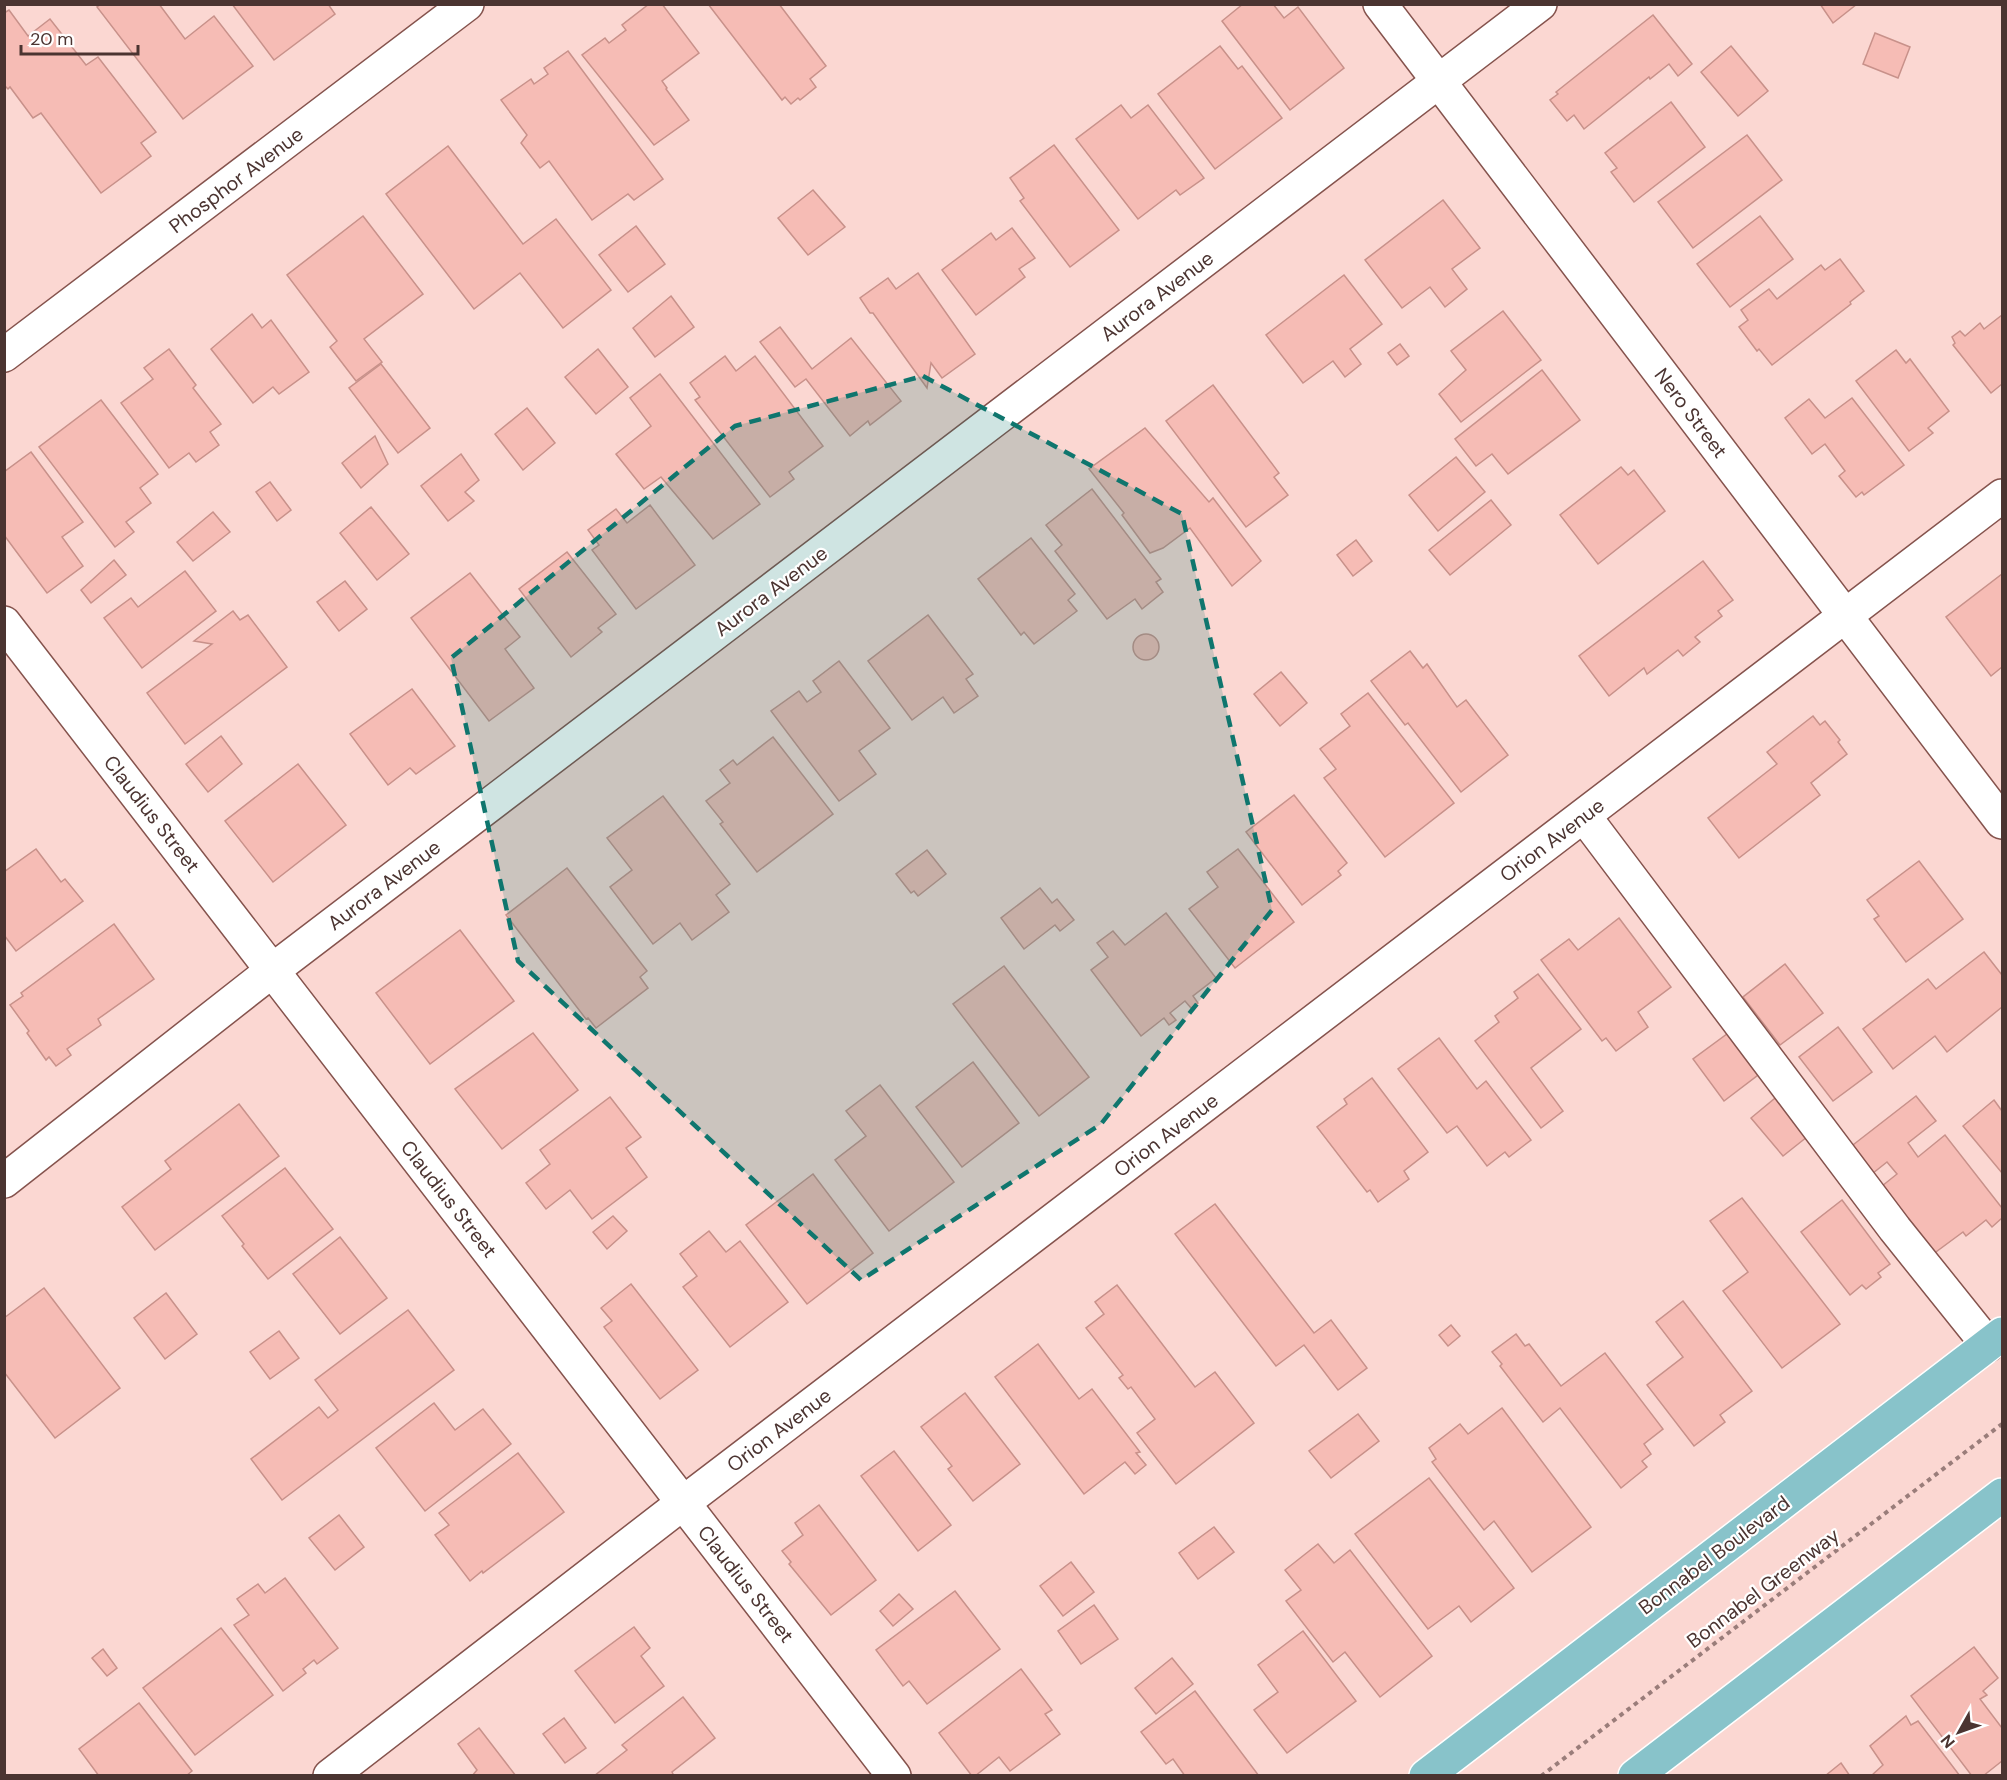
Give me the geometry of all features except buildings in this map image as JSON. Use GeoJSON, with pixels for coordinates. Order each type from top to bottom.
{"type":"FeatureCollection","features":[{"type":"Feature","properties":{"kind":"main road","name":"Bonnabel Boulevard"},"geometry":{"type":"LineString","coordinates":[[1426,1776],[1995,1339]]}},
{"type":"Feature","properties":{"kind":"main road"},"geometry":{"type":"LineString","coordinates":[[1635,1776],[2002,1495]]}},
{"type":"Feature","properties":{"kind":"street","name":"Phosphor Avenue"},"geometry":{"type":"LineString","coordinates":[[4,355],[467,4]]}},
{"type":"Feature","properties":{"kind":"street","name":"Nero Street"},"geometry":{"type":"LineString","coordinates":[[1380,4],[2002,822]]}},
{"type":"Feature","properties":{"kind":"street","name":"Aurora Avenue"},"geometry":{"type":"LineString","coordinates":[[4,1181],[273,970],[1540,4]]}},
{"type":"Feature","properties":{"kind":"street","name":"Orion Avenue"},"geometry":{"type":"LineString","coordinates":[[330,1776],[683,1503],[2002,496]]}},
{"type":"Feature","properties":{"kind":"street","name":"Claudius Street"},"geometry":{"type":"LineString","coordinates":[[4,623],[894,1776]]}},
{"type":"Feature","properties":{"kind":"street"},"geometry":{"type":"LineString","coordinates":[[1584,816],[1895,1229],[1995,1339]]}},
{"type":"Feature","properties":{"kind":"path","name":"Bonnabel Greenway"},"geometry":{"type":"LineString","coordinates":[[1541,1776],[2002,1424]]}},
{"type":"Feature","properties":{"kind":"highlighted area"},"geometry":{"type":"Polygon","coordinates":[[[923,376],[1182,514],[1272,910],[1101,1124],[861,1280],[518,961],[451,658],[735,426],[923,376]]]}}]}
